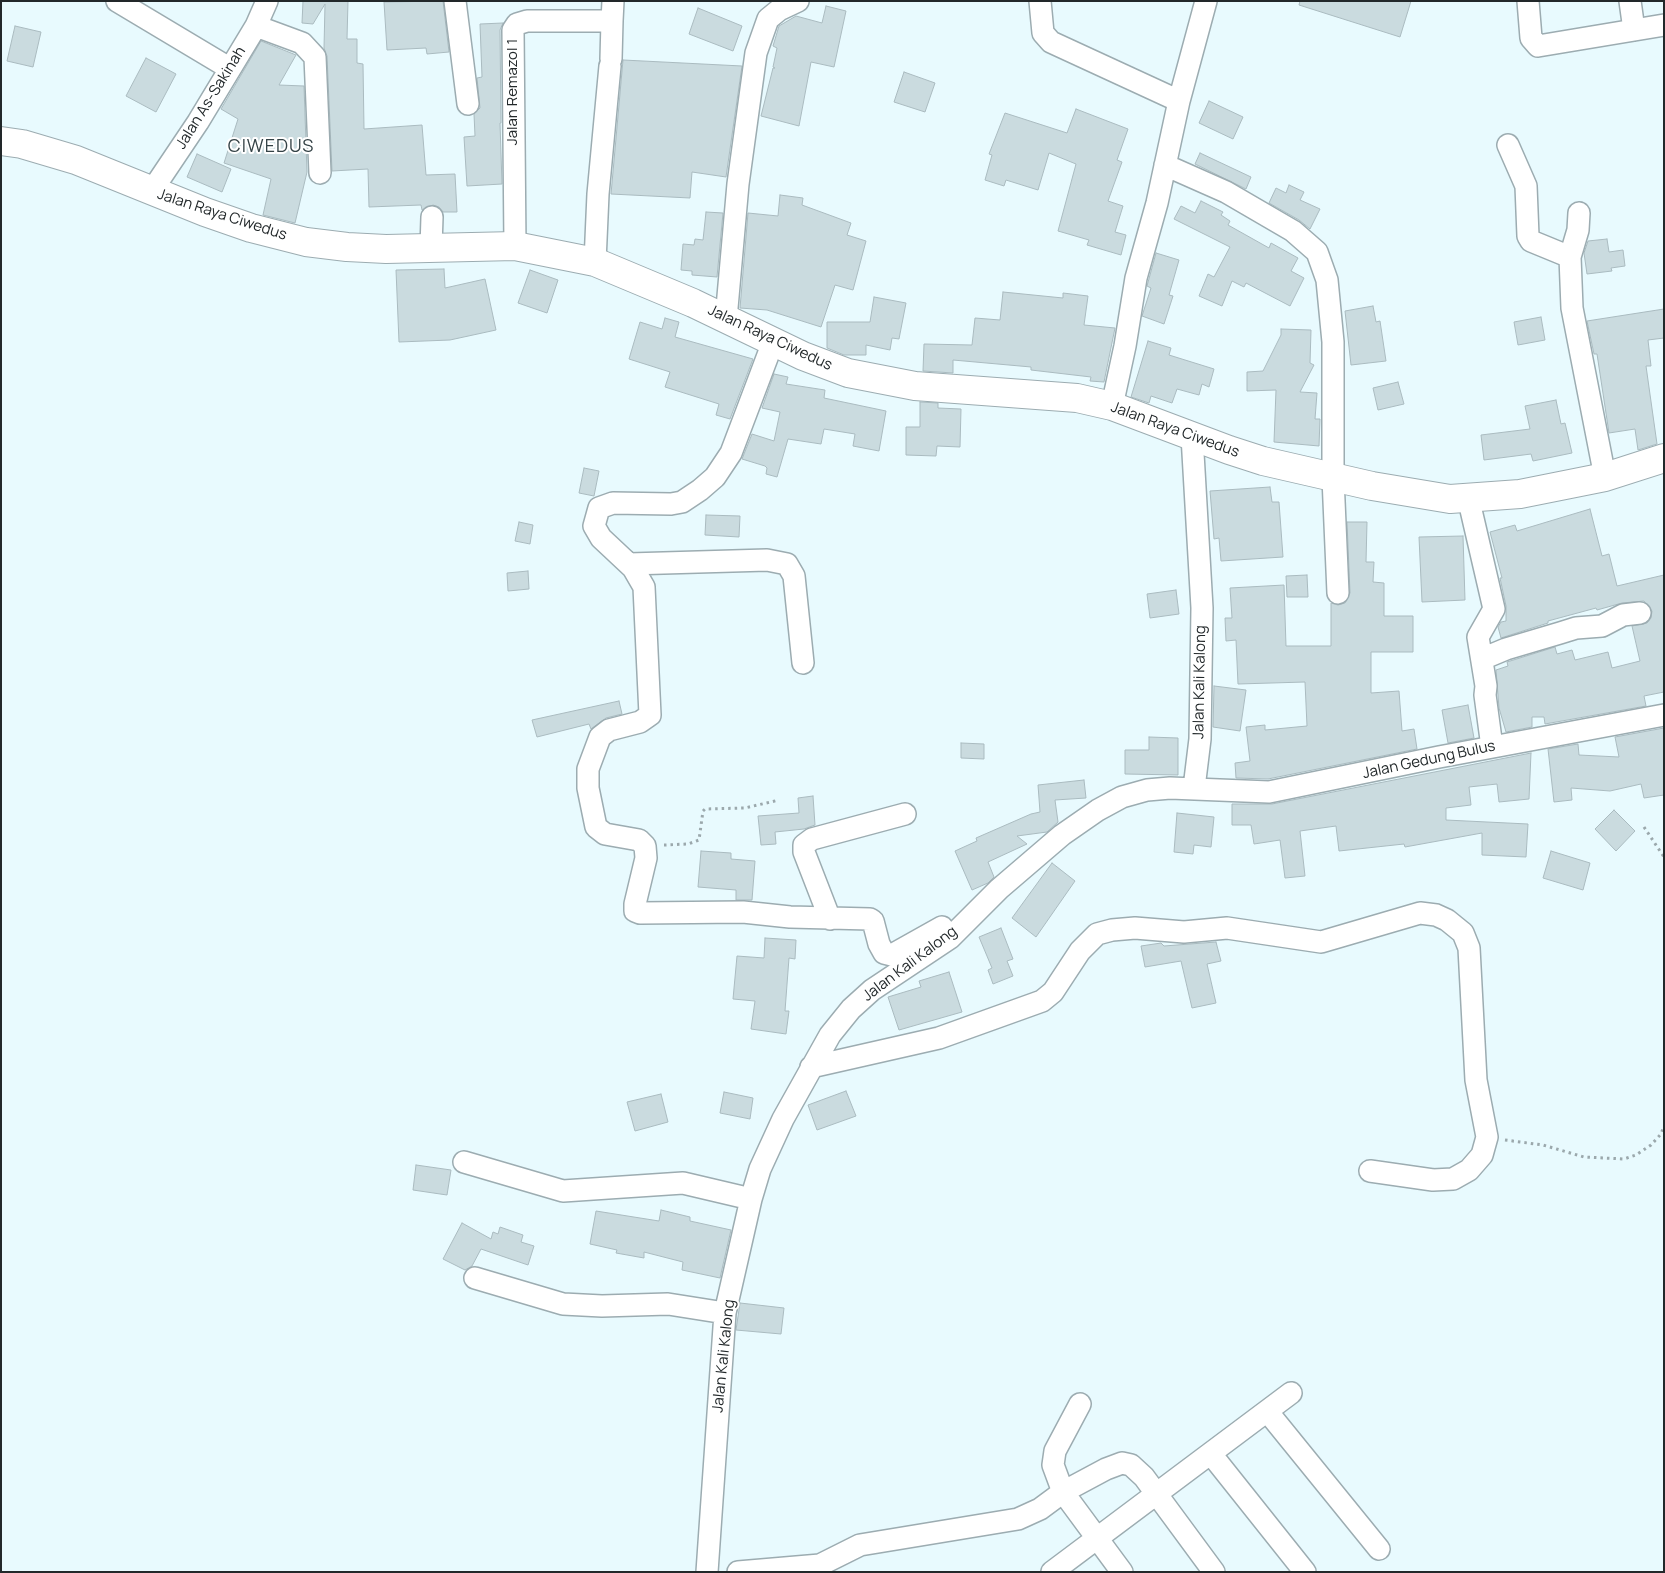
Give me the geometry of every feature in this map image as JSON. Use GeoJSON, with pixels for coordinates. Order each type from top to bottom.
{"type":"FeatureCollection","features":[{"type":"Feature","properties":{"kind":"street"},"geometry":{"type":"LineString","coordinates":[[117,1],[229,68]]}},
{"type":"Feature","properties":{"kind":"street","name":"Jalan As-Sakinah"},"geometry":{"type":"LineString","coordinates":[[151,192],[198,122],[256,26],[267,1]]}},
{"type":"Feature","properties":{"kind":"street"},"geometry":{"type":"LineString","coordinates":[[455,1],[468,104]]}},
{"type":"Feature","properties":{"kind":"street"},"geometry":{"type":"LineString","coordinates":[[726,319],[738,184],[756,53],[768,19],[779,10],[798,1]]}},
{"type":"Feature","properties":{"kind":"street"},"geometry":{"type":"LineString","coordinates":[[1040,1],[1043,33],[1051,42],[1179,101]]}},
{"type":"Feature","properties":{"kind":"street"},"geometry":{"type":"LineString","coordinates":[[1112,406],[1125,346],[1136,278],[1165,166],[1179,101],[1206,1]]}},
{"type":"Feature","properties":{"kind":"street"},"geometry":{"type":"LineString","coordinates":[[1528,1],[1531,38],[1538,46],[1664,25]]}},
{"type":"Feature","properties":{"kind":"street"},"geometry":{"type":"LineString","coordinates":[[1630,1],[1634,30]]}},
{"type":"Feature","properties":{"kind":"street"},"geometry":{"type":"LineString","coordinates":[[595,262],[598,194],[611,62],[612,11]]}},
{"type":"Feature","properties":{"kind":"street","name":"Jalan Remazol 1"},"geometry":{"type":"LineString","coordinates":[[515,246],[513,30],[518,24],[527,21],[612,11]]}},
{"type":"Feature","properties":{"kind":"street"},"geometry":{"type":"LineString","coordinates":[[256,26],[302,43],[315,56],[320,173]]}},
{"type":"Feature","properties":{"kind":"street","name":"Jalan Raya Ciwedus"},"geometry":{"type":"LineString","coordinates":[[1,141],[22,144],[76,160],[151,192],[251,228],[306,242],[376,248],[515,246],[595,262],[726,319],[773,342],[848,373],[879,381],[915,386],[1038,393],[1077,398],[1112,406],[1263,461],[1333,478],[1420,495],[1450,499],[1546,490],[1605,477],[1664,458]]}},
{"type":"Feature","properties":{"kind":"street"},"geometry":{"type":"LineString","coordinates":[[1508,144],[1526,186],[1528,236],[1531,241],[1570,257]]}},
{"type":"Feature","properties":{"kind":"street"},"geometry":{"type":"LineString","coordinates":[[1165,166],[1226,192],[1293,231],[1317,252],[1327,280],[1332,317],[1333,478],[1338,593]]}},
{"type":"Feature","properties":{"kind":"street"},"geometry":{"type":"LineString","coordinates":[[1579,213],[1578,230],[1570,257],[1572,308],[1605,477]]}},
{"type":"Feature","properties":{"kind":"street"},"geometry":{"type":"LineString","coordinates":[[431,246],[432,217]]}},
{"type":"Feature","properties":{"kind":"street"},"geometry":{"type":"LineString","coordinates":[[773,342],[731,453],[715,477],[682,502],[671,504],[613,503],[598,508],[594,526],[600,538],[629,564],[644,587],[650,715],[640,722],[609,730],[600,737],[588,769],[588,788],[596,827],[599,832],[639,840],[645,846],[646,858],[635,904],[635,911],[640,913],[743,912],[870,919],[873,921],[879,944],[884,953],[892,955],[981,906]]}},
{"type":"Feature","properties":{"kind":"street","name":"Jalan Kali Kalong"},"geometry":{"type":"LineString","coordinates":[[707,1572],[725,1313],[760,1169],[783,1119],[830,1035],[852,1009],[872,990],[950,938],[981,906],[1062,835],[1098,810],[1122,798],[1148,790],[1194,788],[1200,739],[1202,608],[1192,436]]}},
{"type":"Feature","properties":{"kind":"street"},"geometry":{"type":"LineString","coordinates":[[1468,498],[1494,609],[1478,635],[1492,747]]}},
{"type":"Feature","properties":{"kind":"street"},"geometry":{"type":"LineString","coordinates":[[629,564],[767,560],[787,564],[794,576],[803,663]]}},
{"type":"Feature","properties":{"kind":"street"},"geometry":{"type":"LineString","coordinates":[[1482,659],[1506,649],[1576,628],[1602,626],[1623,615],[1640,613]]}},
{"type":"Feature","properties":{"kind":"street","name":"Jalan Gedung Bulus"},"geometry":{"type":"LineString","coordinates":[[1194,788],[1269,792],[1664,714]]}},
{"type":"Feature","properties":{"kind":"street"},"geometry":{"type":"LineString","coordinates":[[830,918],[804,852],[804,844],[812,839],[905,814]]}},
{"type":"Feature","properties":{"kind":"street"},"geometry":{"type":"LineString","coordinates":[[811,1067],[939,1038],[1042,1001],[1053,992],[1080,951],[1097,934],[1112,930],[1135,928],[1184,932],[1226,928],[1322,942],[1420,913],[1436,915],[1447,920],[1463,933],[1469,948],[1476,1080],[1487,1137],[1482,1155],[1469,1170],[1453,1179],[1433,1180],[1370,1171]]}},
{"type":"Feature","properties":{"kind":"street"},"geometry":{"type":"LineString","coordinates":[[464,1162],[562,1191],[683,1183],[752,1198]]}},
{"type":"Feature","properties":{"kind":"street"},"geometry":{"type":"LineString","coordinates":[[475,1278],[563,1304],[602,1306],[668,1304],[725,1313]]}},
{"type":"Feature","properties":{"kind":"street"},"geometry":{"type":"LineString","coordinates":[[1052,1572],[1156,1496],[1291,1393]]}},
{"type":"Feature","properties":{"kind":"street"},"geometry":{"type":"LineString","coordinates":[[1080,1404],[1055,1451],[1053,1465],[1063,1492],[1122,1572]]}},
{"type":"Feature","properties":{"kind":"street"},"geometry":{"type":"LineString","coordinates":[[1267,1411],[1379,1549]]}},
{"type":"Feature","properties":{"kind":"street"},"geometry":{"type":"LineString","coordinates":[[1211,1454],[1305,1572]]}},
{"type":"Feature","properties":{"kind":"street"},"geometry":{"type":"LineString","coordinates":[[738,1572],[820,1565],[860,1546],[875,1542],[1018,1519],[1040,1509],[1063,1492],[1106,1469],[1122,1463],[1131,1465],[1144,1478],[1214,1572]]}},
{"type":"Feature","properties":{"kind":"path"},"geometry":{"type":"LineString","coordinates":[[645,846],[695,842],[699,840],[703,811],[706,809],[745,808],[779,800]]}},
{"type":"Feature","properties":{"kind":"path"},"geometry":{"type":"LineString","coordinates":[[1644,827],[1664,856]]}},
{"type":"Feature","properties":{"kind":"path"},"geometry":{"type":"LineString","coordinates":[[1487,1137],[1543,1145],[1584,1157],[1624,1159],[1636,1155],[1651,1145],[1664,1126]]}},
{"type":"Feature","properties":{"kind":"building"},"geometry":{"type":"Polygon","coordinates":[[[303,1],[348,1],[347,39],[357,39],[357,63],[363,64],[364,129],[422,125],[426,175],[455,174],[457,212],[443,212],[439,207],[433,205],[422,210],[421,205],[369,207],[368,169],[332,171],[327,56],[324,48],[325,4],[313,24],[302,23],[303,1]]]}},
{"type":"Feature","properties":{"kind":"building"},"geometry":{"type":"Polygon","coordinates":[[[443,1],[449,52],[427,54],[426,48],[387,50],[384,2],[443,1]]]}},
{"type":"Feature","properties":{"kind":"building"},"geometry":{"type":"Polygon","coordinates":[[[1300,1],[1411,1],[1400,37],[1299,5],[1300,1]]]}},
{"type":"Feature","properties":{"kind":"building"},"geometry":{"type":"Polygon","coordinates":[[[826,6],[846,11],[834,67],[811,62],[799,126],[761,116],[773,68],[775,68],[773,67],[777,48],[773,46],[779,26],[796,16],[822,23],[826,6]]]}},
{"type":"Feature","properties":{"kind":"building"},"geometry":{"type":"Polygon","coordinates":[[[698,8],[742,26],[733,51],[689,34],[698,8]]]}},
{"type":"Feature","properties":{"kind":"building"},"geometry":{"type":"Polygon","coordinates":[[[503,23],[500,30],[502,184],[467,186],[464,137],[475,136],[474,114],[480,108],[477,78],[482,77],[480,24],[503,23]]]}},
{"type":"Feature","properties":{"kind":"building"},"geometry":{"type":"Polygon","coordinates":[[[15,26],[41,32],[33,67],[7,61],[15,26]]]}},
{"type":"Feature","properties":{"kind":"building"},"geometry":{"type":"Polygon","coordinates":[[[261,41],[296,55],[279,85],[304,86],[307,172],[295,223],[263,215],[271,179],[224,163],[238,119],[221,109],[261,41]]]}},
{"type":"Feature","properties":{"kind":"building"},"geometry":{"type":"Polygon","coordinates":[[[146,58],[176,74],[156,112],[126,96],[146,58]]]}},
{"type":"Feature","properties":{"kind":"building"},"geometry":{"type":"Polygon","coordinates":[[[623,60],[742,66],[726,177],[692,172],[690,198],[611,194],[623,60]]]}},
{"type":"Feature","properties":{"kind":"building"},"geometry":{"type":"Polygon","coordinates":[[[904,72],[935,83],[925,112],[894,102],[904,72]]]}},
{"type":"Feature","properties":{"kind":"building"},"geometry":{"type":"Polygon","coordinates":[[[1209,101],[1243,117],[1233,139],[1199,123],[1209,101]]]}},
{"type":"Feature","properties":{"kind":"building"},"geometry":{"type":"Polygon","coordinates":[[[1076,109],[1128,129],[1117,160],[1122,162],[1108,201],[1123,206],[1115,232],[1126,235],[1121,255],[1087,245],[1089,240],[1058,231],[1076,164],[1049,153],[1038,190],[1006,180],[1004,186],[985,180],[992,155],[989,154],[1005,113],[1067,133],[1076,109]]]}},
{"type":"Feature","properties":{"kind":"building"},"geometry":{"type":"Polygon","coordinates":[[[1200,153],[1251,177],[1246,189],[1195,164],[1200,153]]]}},
{"type":"Feature","properties":{"kind":"building"},"geometry":{"type":"Polygon","coordinates":[[[197,154],[231,169],[222,192],[187,177],[197,154]]]}},
{"type":"Feature","properties":{"kind":"building"},"geometry":{"type":"Polygon","coordinates":[[[1289,185],[1304,192],[1300,200],[1320,209],[1310,229],[1299,220],[1269,203],[1276,188],[1286,193],[1289,185]]]}},
{"type":"Feature","properties":{"kind":"building"},"geometry":{"type":"Polygon","coordinates":[[[780,195],[803,198],[802,205],[851,223],[847,235],[866,241],[853,290],[835,285],[821,327],[767,310],[740,308],[748,213],[778,216],[780,195]]]}},
{"type":"Feature","properties":{"kind":"building"},"geometry":{"type":"Polygon","coordinates":[[[1201,201],[1223,212],[1221,215],[1230,221],[1228,225],[1269,248],[1271,243],[1298,258],[1291,271],[1304,278],[1290,306],[1246,283],[1244,287],[1232,281],[1222,306],[1199,296],[1208,274],[1214,277],[1230,247],[1174,219],[1181,206],[1195,213],[1201,201]]]}},
{"type":"Feature","properties":{"kind":"building"},"geometry":{"type":"Polygon","coordinates":[[[706,212],[723,213],[717,277],[692,275],[692,271],[681,270],[683,244],[694,245],[695,239],[703,240],[706,212]]]}},
{"type":"Feature","properties":{"kind":"building"},"geometry":{"type":"Polygon","coordinates":[[[1607,239],[1609,252],[1623,250],[1625,266],[1611,268],[1612,271],[1587,274],[1584,253],[1588,241],[1607,239]]]}},
{"type":"Feature","properties":{"kind":"building"},"geometry":{"type":"Polygon","coordinates":[[[1156,253],[1179,260],[1169,295],[1173,296],[1164,324],[1142,316],[1151,288],[1147,286],[1156,253]]]}},
{"type":"Feature","properties":{"kind":"building"},"geometry":{"type":"Polygon","coordinates":[[[444,269],[445,288],[485,279],[496,330],[450,340],[399,342],[396,270],[444,269]]]}},
{"type":"Feature","properties":{"kind":"building"},"geometry":{"type":"Polygon","coordinates":[[[530,270],[558,280],[547,313],[518,303],[530,270]]]}},
{"type":"Feature","properties":{"kind":"building"},"geometry":{"type":"Polygon","coordinates":[[[1003,292],[1063,298],[1063,293],[1088,296],[1084,325],[1115,328],[1104,382],[1090,381],[1091,377],[1031,370],[1031,367],[953,360],[953,373],[923,371],[924,344],[972,345],[975,318],[1000,320],[1003,292]]]}},
{"type":"Feature","properties":{"kind":"building"},"geometry":{"type":"Polygon","coordinates":[[[874,297],[906,303],[899,339],[892,338],[890,350],[866,345],[866,355],[844,355],[827,348],[827,322],[870,322],[874,297]]]}},
{"type":"Feature","properties":{"kind":"building"},"geometry":{"type":"Polygon","coordinates":[[[1373,306],[1376,322],[1380,321],[1386,361],[1351,365],[1345,311],[1373,306]]]}},
{"type":"Feature","properties":{"kind":"building"},"geometry":{"type":"Polygon","coordinates":[[[1664,309],[1664,338],[1648,340],[1651,366],[1646,366],[1657,444],[1638,450],[1635,429],[1609,433],[1597,354],[1594,354],[1587,321],[1664,309]]]}},
{"type":"Feature","properties":{"kind":"building"},"geometry":{"type":"Polygon","coordinates":[[[1541,317],[1545,340],[1518,345],[1514,322],[1541,317]]]}},
{"type":"Feature","properties":{"kind":"building"},"geometry":{"type":"Polygon","coordinates":[[[665,318],[679,322],[675,337],[753,359],[730,419],[716,415],[719,404],[665,387],[670,372],[629,359],[640,322],[662,329],[665,318]]]}},
{"type":"Feature","properties":{"kind":"building"},"geometry":{"type":"Polygon","coordinates":[[[1281,329],[1311,330],[1310,363],[1314,365],[1300,392],[1317,393],[1315,419],[1320,419],[1319,446],[1274,442],[1276,390],[1247,391],[1247,372],[1263,371],[1281,335],[1281,329]]]}},
{"type":"Feature","properties":{"kind":"building"},"geometry":{"type":"Polygon","coordinates":[[[1148,341],[1171,348],[1169,355],[1214,369],[1209,387],[1202,384],[1199,395],[1177,389],[1172,403],[1151,396],[1149,403],[1131,397],[1148,341]]]}},
{"type":"Feature","properties":{"kind":"building"},"geometry":{"type":"Polygon","coordinates":[[[774,374],[788,377],[786,384],[825,390],[824,398],[886,411],[879,451],[853,446],[855,434],[824,429],[821,444],[788,439],[777,477],[766,474],[767,468],[765,466],[742,459],[752,434],[774,441],[780,412],[762,408],[774,374]]]}},
{"type":"Feature","properties":{"kind":"building"},"geometry":{"type":"Polygon","coordinates":[[[1398,382],[1404,404],[1378,410],[1373,388],[1398,382]]]}},
{"type":"Feature","properties":{"kind":"building"},"geometry":{"type":"Polygon","coordinates":[[[1556,400],[1561,424],[1565,423],[1572,453],[1533,461],[1531,454],[1484,460],[1481,435],[1530,429],[1525,406],[1556,400]]]}},
{"type":"Feature","properties":{"kind":"building"},"geometry":{"type":"Polygon","coordinates":[[[920,402],[938,403],[938,408],[961,409],[960,447],[937,446],[936,456],[906,455],[906,427],[920,427],[920,402]]]}},
{"type":"Feature","properties":{"kind":"building"},"geometry":{"type":"Polygon","coordinates":[[[584,468],[599,471],[594,496],[579,493],[584,468]]]}},
{"type":"Feature","properties":{"kind":"building"},"geometry":{"type":"Polygon","coordinates":[[[1270,487],[1272,502],[1279,502],[1283,557],[1221,561],[1219,538],[1214,539],[1210,491],[1270,487]]]}},
{"type":"Feature","properties":{"kind":"building"},"geometry":{"type":"Polygon","coordinates":[[[1590,509],[1602,556],[1609,554],[1617,586],[1664,575],[1664,692],[1644,696],[1646,706],[1545,724],[1544,717],[1532,717],[1532,727],[1506,732],[1499,708],[1496,670],[1508,666],[1507,662],[1555,647],[1557,654],[1572,650],[1575,660],[1608,652],[1612,668],[1640,661],[1632,626],[1647,623],[1651,618],[1652,611],[1644,601],[1622,603],[1597,610],[1596,608],[1548,621],[1548,623],[1501,638],[1498,627],[1501,622],[1506,621],[1506,606],[1500,578],[1502,578],[1490,532],[1515,525],[1517,531],[1590,509]]]}},
{"type":"Feature","properties":{"kind":"building"},"geometry":{"type":"Polygon","coordinates":[[[706,515],[740,516],[739,537],[705,535],[706,515]]]}},
{"type":"Feature","properties":{"kind":"building"},"geometry":{"type":"Polygon","coordinates":[[[519,522],[533,525],[530,544],[515,541],[519,522]]]}},
{"type":"Feature","properties":{"kind":"building"},"geometry":{"type":"Polygon","coordinates":[[[1347,522],[1367,522],[1366,562],[1374,562],[1373,582],[1384,583],[1384,616],[1413,616],[1413,652],[1371,652],[1371,693],[1399,691],[1402,731],[1414,729],[1417,749],[1268,779],[1236,778],[1235,763],[1250,761],[1246,727],[1265,725],[1265,730],[1307,726],[1305,682],[1238,684],[1236,640],[1226,641],[1225,618],[1232,618],[1230,588],[1284,585],[1286,646],[1331,646],[1331,603],[1338,605],[1345,603],[1350,593],[1347,522]]]}},
{"type":"Feature","properties":{"kind":"building"},"geometry":{"type":"Polygon","coordinates":[[[1463,536],[1465,600],[1422,602],[1419,537],[1463,536]]]}},
{"type":"Feature","properties":{"kind":"building"},"geometry":{"type":"Polygon","coordinates":[[[528,571],[529,589],[508,591],[507,573],[528,571]]]}},
{"type":"Feature","properties":{"kind":"building"},"geometry":{"type":"Polygon","coordinates":[[[1307,575],[1308,597],[1287,597],[1286,576],[1307,575]]]}},
{"type":"Feature","properties":{"kind":"building"},"geometry":{"type":"Polygon","coordinates":[[[1176,590],[1179,614],[1150,618],[1147,594],[1176,590]]]}},
{"type":"Feature","properties":{"kind":"building"},"geometry":{"type":"Polygon","coordinates":[[[1214,686],[1246,690],[1240,731],[1213,727],[1214,686]]]}},
{"type":"Feature","properties":{"kind":"building"},"geometry":{"type":"Polygon","coordinates":[[[619,701],[622,714],[606,718],[591,729],[589,724],[537,737],[532,720],[619,701]]]}},
{"type":"Feature","properties":{"kind":"building"},"geometry":{"type":"Polygon","coordinates":[[[1468,705],[1474,738],[1448,743],[1442,710],[1468,705]]]}},
{"type":"Feature","properties":{"kind":"building"},"geometry":{"type":"Polygon","coordinates":[[[1664,728],[1664,795],[1644,798],[1641,784],[1610,791],[1571,788],[1572,800],[1554,802],[1548,749],[1578,744],[1579,755],[1619,757],[1615,737],[1664,728]]]}},
{"type":"Feature","properties":{"kind":"building"},"geometry":{"type":"Polygon","coordinates":[[[1149,737],[1178,738],[1178,775],[1125,774],[1125,750],[1149,750],[1149,737]]]}},
{"type":"Feature","properties":{"kind":"building"},"geometry":{"type":"Polygon","coordinates":[[[961,743],[984,744],[984,759],[961,758],[961,743]]]}},
{"type":"Feature","properties":{"kind":"building"},"geometry":{"type":"Polygon","coordinates":[[[1531,753],[1529,799],[1499,802],[1497,784],[1469,787],[1471,805],[1446,808],[1446,820],[1528,824],[1526,857],[1482,855],[1482,833],[1405,847],[1404,844],[1339,851],[1336,826],[1300,831],[1305,876],[1285,878],[1280,840],[1254,844],[1251,825],[1232,825],[1232,804],[1272,804],[1531,753]]]}},
{"type":"Feature","properties":{"kind":"building"},"geometry":{"type":"Polygon","coordinates":[[[1084,780],[1086,798],[1055,800],[1058,822],[1047,832],[1017,836],[1027,844],[988,862],[994,877],[988,883],[972,890],[955,851],[977,841],[976,838],[1031,814],[1040,812],[1038,785],[1084,780]]]}},
{"type":"Feature","properties":{"kind":"building"},"geometry":{"type":"Polygon","coordinates":[[[813,796],[815,825],[804,829],[775,832],[776,844],[761,845],[758,816],[799,813],[798,798],[813,796]]]}},
{"type":"Feature","properties":{"kind":"building"},"geometry":{"type":"Polygon","coordinates":[[[1614,810],[1635,831],[1616,851],[1595,829],[1614,810]]]}},
{"type":"Feature","properties":{"kind":"building"},"geometry":{"type":"Polygon","coordinates":[[[1177,813],[1214,817],[1211,847],[1194,845],[1193,854],[1174,852],[1177,813]]]}},
{"type":"Feature","properties":{"kind":"building"},"geometry":{"type":"Polygon","coordinates":[[[701,851],[731,853],[731,859],[755,861],[752,900],[736,900],[736,890],[698,887],[701,851]]]}},
{"type":"Feature","properties":{"kind":"building"},"geometry":{"type":"Polygon","coordinates":[[[1551,851],[1590,863],[1583,890],[1543,878],[1551,851]]]}},
{"type":"Feature","properties":{"kind":"building"},"geometry":{"type":"Polygon","coordinates":[[[1052,863],[1075,881],[1036,937],[1012,918],[1052,863]]]}},
{"type":"Feature","properties":{"kind":"building"},"geometry":{"type":"Polygon","coordinates":[[[1001,928],[1013,959],[1007,961],[1013,976],[993,984],[988,970],[992,968],[979,937],[1001,928]]]}},
{"type":"Feature","properties":{"kind":"building"},"geometry":{"type":"Polygon","coordinates":[[[765,938],[796,940],[795,959],[789,958],[785,1011],[789,1011],[786,1034],[751,1029],[755,1001],[733,999],[737,956],[764,958],[765,938]]]}},
{"type":"Feature","properties":{"kind":"building"},"geometry":{"type":"Polygon","coordinates":[[[1216,942],[1221,961],[1207,964],[1216,1003],[1192,1008],[1181,961],[1145,967],[1141,946],[1161,943],[1164,946],[1216,942]]]}},
{"type":"Feature","properties":{"kind":"building"},"geometry":{"type":"Polygon","coordinates":[[[949,972],[962,1012],[899,1030],[888,997],[921,987],[919,981],[949,972]]]}},
{"type":"Feature","properties":{"kind":"building"},"geometry":{"type":"Polygon","coordinates":[[[846,1091],[856,1116],[817,1130],[808,1105],[846,1091]]]}},
{"type":"Feature","properties":{"kind":"building"},"geometry":{"type":"Polygon","coordinates":[[[724,1092],[753,1098],[750,1119],[720,1113],[724,1092]]]}},
{"type":"Feature","properties":{"kind":"building"},"geometry":{"type":"Polygon","coordinates":[[[661,1094],[668,1122],[635,1131],[627,1102],[661,1094]]]}},
{"type":"Feature","properties":{"kind":"building"},"geometry":{"type":"Polygon","coordinates":[[[416,1165],[451,1170],[447,1195],[413,1190],[416,1165]]]}},
{"type":"Feature","properties":{"kind":"building"},"geometry":{"type":"Polygon","coordinates":[[[661,1210],[690,1217],[690,1221],[731,1230],[720,1278],[682,1270],[683,1262],[644,1252],[644,1258],[616,1253],[617,1250],[590,1244],[596,1211],[659,1221],[661,1210]]]}},
{"type":"Feature","properties":{"kind":"building"},"geometry":{"type":"Polygon","coordinates":[[[462,1223],[491,1239],[493,1232],[498,1234],[500,1227],[523,1235],[521,1242],[534,1246],[528,1265],[481,1249],[472,1266],[465,1270],[443,1259],[462,1223]]]}},
{"type":"Feature","properties":{"kind":"building"},"geometry":{"type":"Polygon","coordinates":[[[740,1303],[784,1308],[781,1334],[736,1330],[740,1303]]]}},
{"type":"Feature","properties":{"kind":"district","name":"CIWEDUS"},"geometry":{"type":"Point","coordinates":[271,147]}}]}
